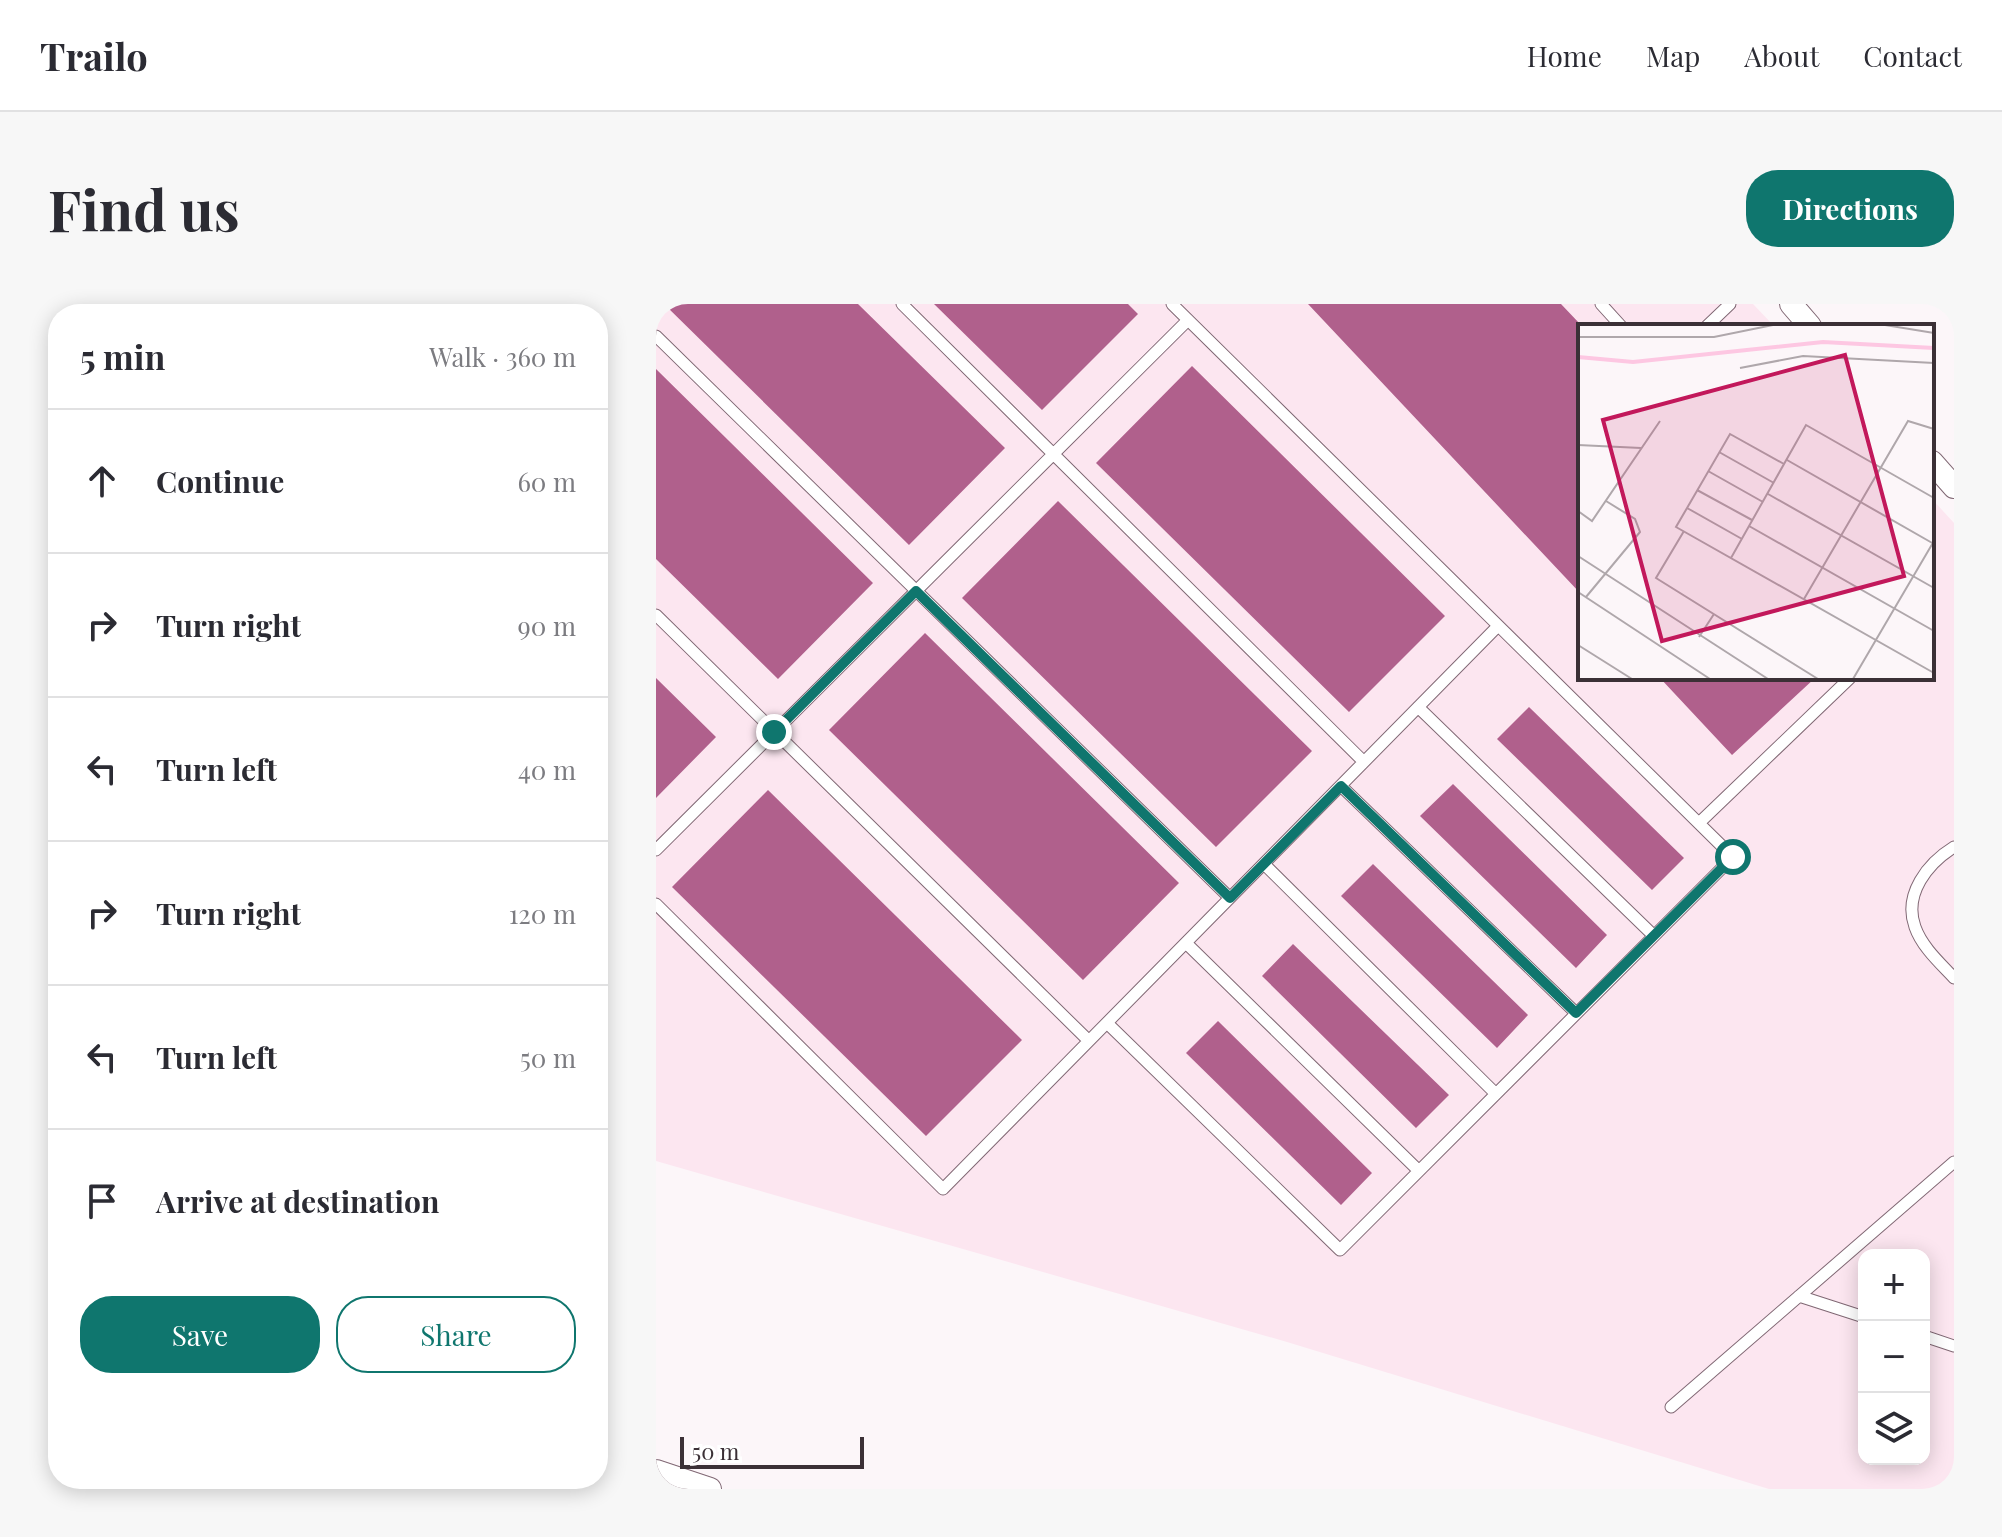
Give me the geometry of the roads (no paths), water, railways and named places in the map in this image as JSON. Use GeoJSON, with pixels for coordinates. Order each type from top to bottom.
{"type":"FeatureCollection","features":[{"type":"Feature","properties":{"kind":"street"},"geometry":{"type":"LineString","coordinates":[[1791,304],[1808,324]]}},
{"type":"Feature","properties":{"kind":"street"},"geometry":{"type":"LineString","coordinates":[[1934,464],[1954,487]]}},
{"type":"Feature","properties":{"kind":"street"},"geometry":{"type":"LineString","coordinates":[[656,1471],[710,1489]]}},
{"type":"Feature","properties":{"kind":"lane"},"geometry":{"type":"LineString","coordinates":[[902,304],[1364,762]]}},
{"type":"Feature","properties":{"kind":"lane"},"geometry":{"type":"LineString","coordinates":[[1107,1023],[1340,1250],[1733,857],[1172,304]]}},
{"type":"Feature","properties":{"kind":"lane"},"geometry":{"type":"LineString","coordinates":[[1601,304],[1619,324]]}},
{"type":"Feature","properties":{"kind":"lane"},"geometry":{"type":"LineString","coordinates":[[1709,324],[1730,304]]}},
{"type":"Feature","properties":{"kind":"lane"},"geometry":{"type":"LineString","coordinates":[[656,850],[1188,320]]}},
{"type":"Feature","properties":{"kind":"lane"},"geometry":{"type":"LineString","coordinates":[[656,336],[1230,898]]}},
{"type":"Feature","properties":{"kind":"lane"},"geometry":{"type":"LineString","coordinates":[[656,615],[1089,1041]]}},
{"type":"Feature","properties":{"kind":"lane"},"geometry":{"type":"LineString","coordinates":[[656,904],[943,1189],[1498,626]]}},
{"type":"Feature","properties":{"kind":"lane"},"geometry":{"type":"LineString","coordinates":[[1699,823],[1848,680]]}},
{"type":"Feature","properties":{"kind":"lane"},"geometry":{"type":"LineString","coordinates":[[1418,707],[1653,935]]}},
{"type":"Feature","properties":{"kind":"lane"},"geometry":{"type":"LineString","coordinates":[[1341,786],[1576,1013]]}},
{"type":"Feature","properties":{"kind":"lane"},"geometry":{"type":"LineString","coordinates":[[1954,847],[1937,858],[1920,879],[1912,904],[1914,926],[1930,953],[1954,978]]}},
{"type":"Feature","properties":{"kind":"lane"},"geometry":{"type":"LineString","coordinates":[[1264,864],[1496,1094]]}},
{"type":"Feature","properties":{"kind":"lane"},"geometry":{"type":"LineString","coordinates":[[1186,943],[1419,1171]]}},
{"type":"Feature","properties":{"kind":"lane"},"geometry":{"type":"LineString","coordinates":[[1671,1407],[1954,1162]]}},
{"type":"Feature","properties":{"kind":"lane"},"geometry":{"type":"LineString","coordinates":[[1799,1296],[1858,1315]]}},
{"type":"Feature","properties":{"kind":"lane"},"geometry":{"type":"LineString","coordinates":[[1930,1338],[1954,1346]]}}]}
